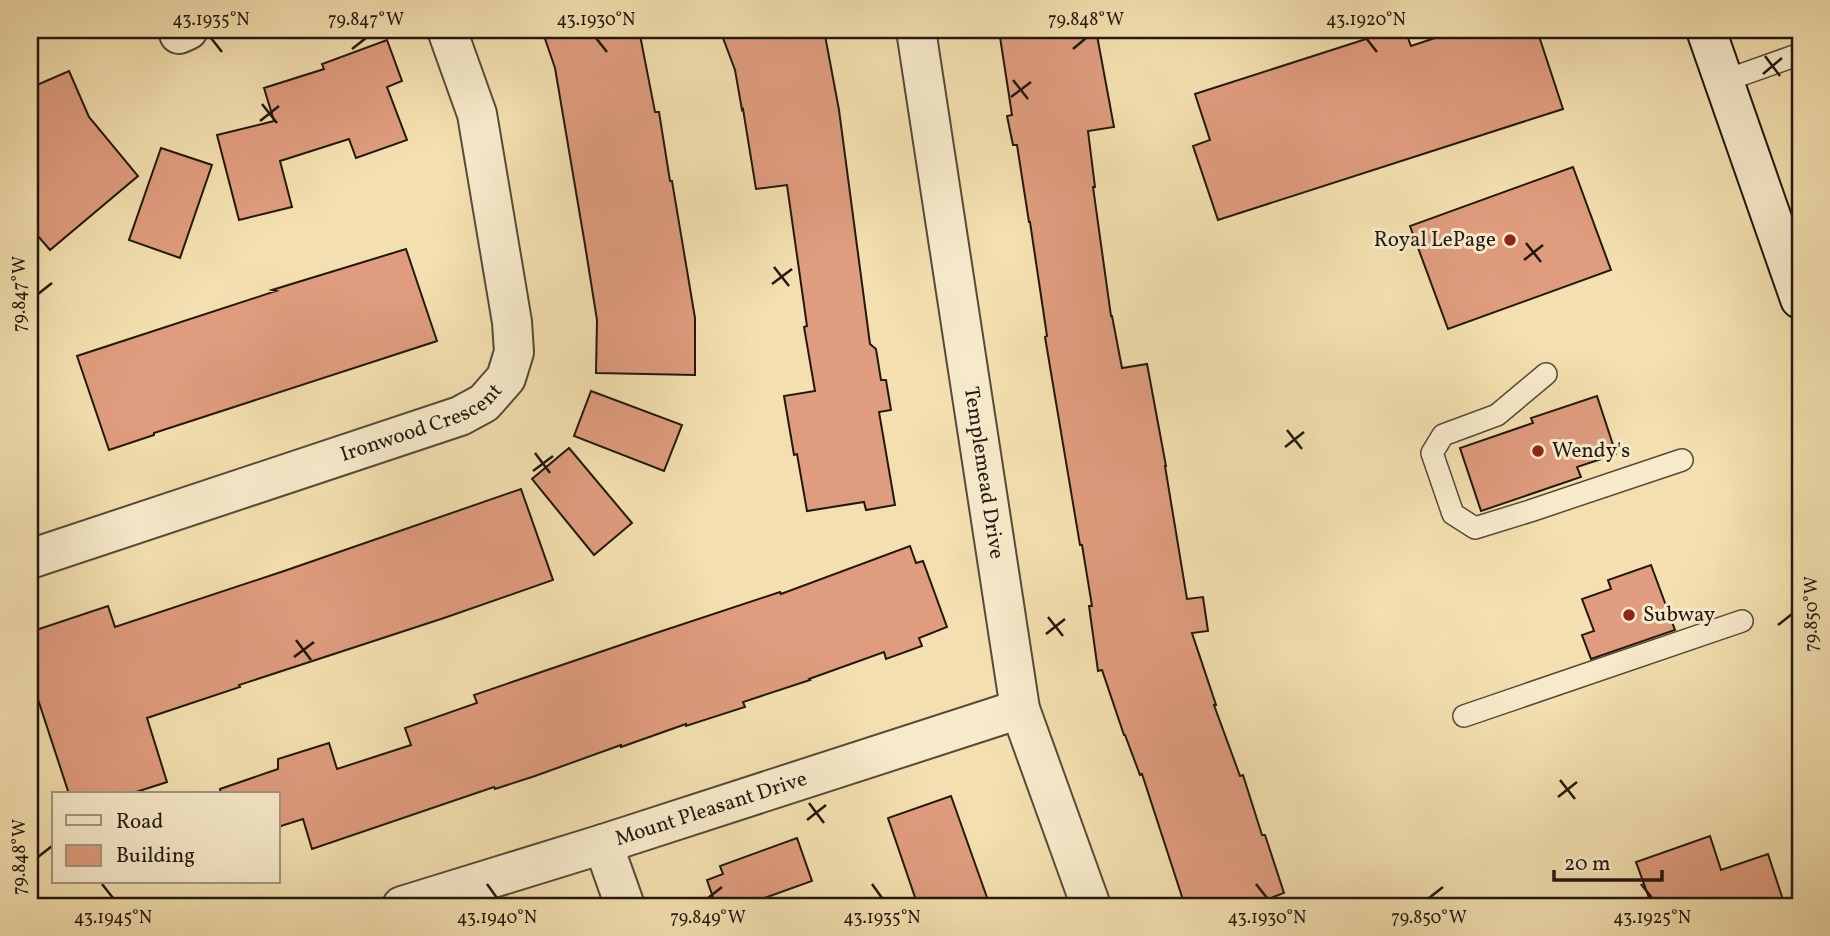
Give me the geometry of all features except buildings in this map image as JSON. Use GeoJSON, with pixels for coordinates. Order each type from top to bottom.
{"type":"FeatureCollection","features":[{"type":"Feature","properties":{"kind":"street","name":"Ironwood Crescent"},"geometry":{"type":"LineString","coordinates":[[30,559],[460,416],[484,403],[506,378],[514,352],[512,321],[482,140],[477,114],[447,30]]}},
{"type":"Feature","properties":{"kind":"street","name":"Templemead Drive"},"geometry":{"type":"LineString","coordinates":[[916,30],[1020,709],[1091,906]]}},
{"type":"Feature","properties":{"kind":"street"},"geometry":{"type":"LineString","coordinates":[[1706,30],[1800,299]]}},
{"type":"Feature","properties":{"kind":"street","name":"Mount Pleasant Drive"},"geometry":{"type":"LineString","coordinates":[[402,906],[1020,709]]}},
{"type":"Feature","properties":{"kind":"street"},"geometry":{"type":"LineString","coordinates":[[603,844],[625,906]]}},
{"type":"Feature","properties":{"kind":"lane"},"geometry":{"type":"LineString","coordinates":[[1724,82],[1800,54]]}},
{"type":"Feature","properties":{"kind":"lane"},"geometry":{"type":"LineString","coordinates":[[1546,374],[1497,415],[1443,435],[1432,453],[1453,514],[1475,528],[1682,460]]}},
{"type":"Feature","properties":{"kind":"lane"},"geometry":{"type":"LineString","coordinates":[[1464,716],[1742,621]]}},
{"type":"Feature","properties":{"kind":"place","name":"Royal LePage"},"geometry":{"type":"Point","coordinates":[1510,240]}},
{"type":"Feature","properties":{"kind":"place","name":"Wendy's"},"geometry":{"type":"Point","coordinates":[1538,451]}},
{"type":"Feature","properties":{"kind":"place","name":"Subway"},"geometry":{"type":"Point","coordinates":[1629,615]}}]}
